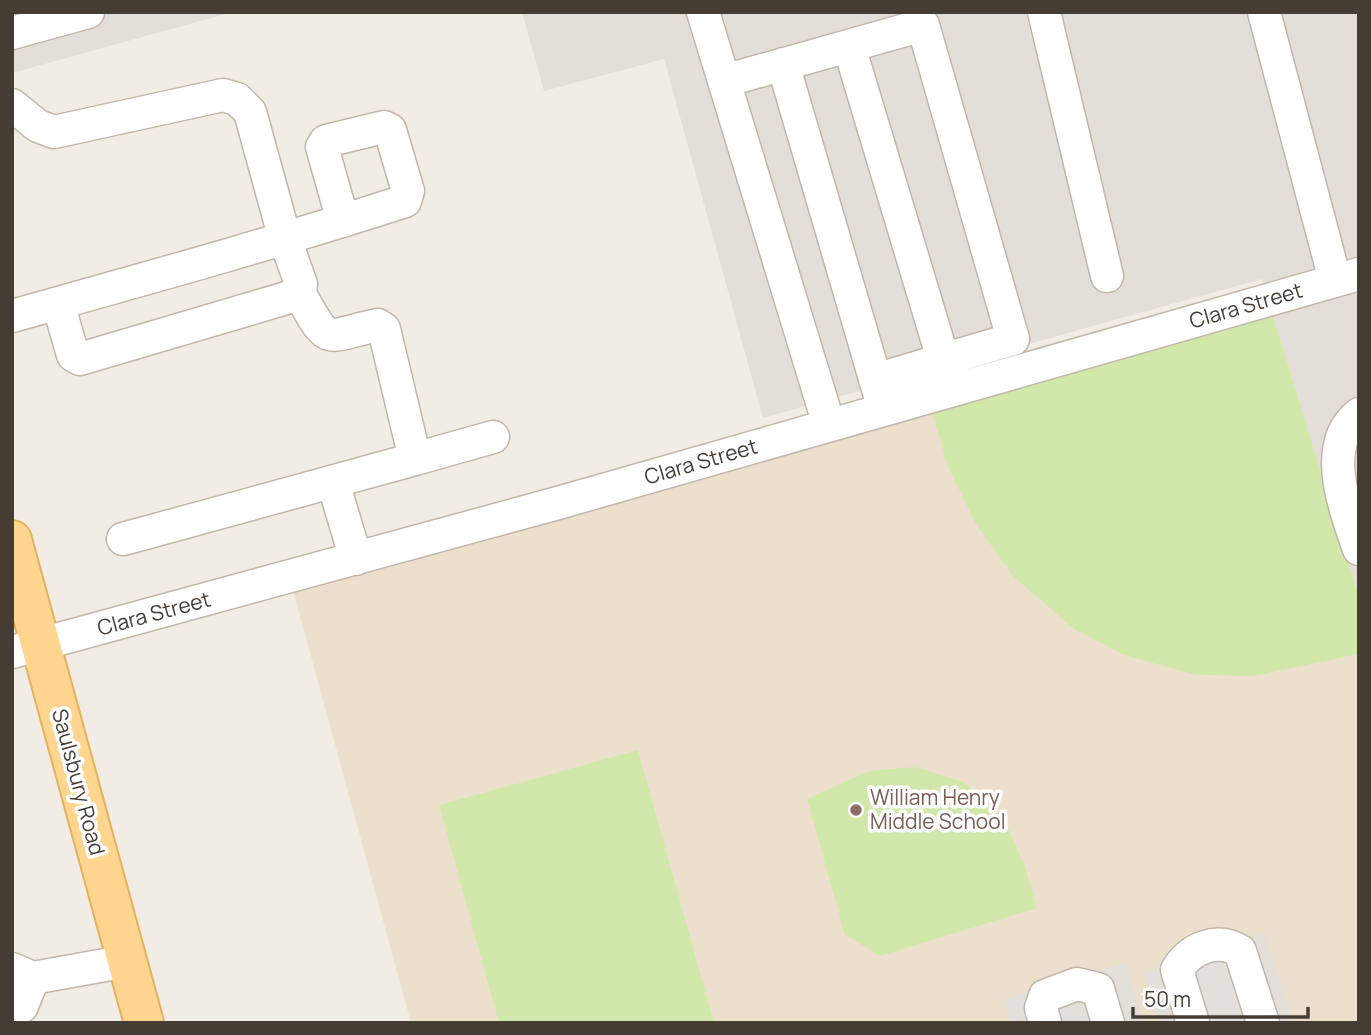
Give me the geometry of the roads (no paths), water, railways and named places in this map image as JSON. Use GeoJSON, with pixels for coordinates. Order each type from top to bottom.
{"type":"FeatureCollection","features":[{"type":"Feature","properties":{"kind":"main road","name":"Saulsbury Road"},"geometry":{"type":"LineString","coordinates":[[12,540],[26,648],[127,961],[144,1023]]}},
{"type":"Feature","properties":{"kind":"lane"},"geometry":{"type":"LineString","coordinates":[[28,24],[88,12]]}},
{"type":"Feature","properties":{"kind":"lane"},"geometry":{"type":"LineString","coordinates":[[703,12],[829,425]]}},
{"type":"Feature","properties":{"kind":"lane"},"geometry":{"type":"LineString","coordinates":[[1044,12],[1107,276]]}},
{"type":"Feature","properties":{"kind":"lane"},"geometry":{"type":"LineString","coordinates":[[1264,12],[1347,277]]}},
{"type":"Feature","properties":{"kind":"lane"},"geometry":{"type":"LineString","coordinates":[[724,81],[923,24],[1013,339],[875,380]]}},
{"type":"Feature","properties":{"kind":"lane"},"geometry":{"type":"LineString","coordinates":[[849,46],[952,390]]}},
{"type":"Feature","properties":{"kind":"lane"},"geometry":{"type":"LineString","coordinates":[[783,64],[884,410]]}},
{"type":"Feature","properties":{"kind":"lane"},"geometry":{"type":"LineString","coordinates":[[12,105],[38,126],[54,132],[223,95],[237,99],[250,112],[285,239],[301,284],[300,294],[318,326],[326,334],[340,336],[378,325],[384,328],[415,459]]}},
{"type":"Feature","properties":{"kind":"lane"},"geometry":{"type":"LineString","coordinates":[[12,316],[343,221]]}},
{"type":"Feature","properties":{"kind":"lane","name":"Clara Street"},"geometry":{"type":"LineString","coordinates":[[26,648],[356,559],[1347,277]]}},
{"type":"Feature","properties":{"kind":"lane"},"geometry":{"type":"LineString","coordinates":[[58,303],[73,355],[80,359],[300,294]]}},
{"type":"Feature","properties":{"kind":"lane"},"geometry":{"type":"LineString","coordinates":[[1359,414],[1348,422],[1337,447],[1343,501],[1359,549]]}},
{"type":"Feature","properties":{"kind":"lane"},"geometry":{"type":"LineString","coordinates":[[123,540],[493,437]]}},
{"type":"Feature","properties":{"kind":"lane"},"geometry":{"type":"LineString","coordinates":[[333,482],[356,559]]}},
{"type":"Feature","properties":{"kind":"lane"},"geometry":{"type":"LineString","coordinates":[[1193,1023],[1177,970],[1185,957],[1194,951],[1218,944],[1232,946],[1240,951],[1263,1023]]}},
{"type":"Feature","properties":{"kind":"lane"},"geometry":{"type":"LineString","coordinates":[[21,995],[127,961]]}},
{"type":"Feature","properties":{"kind":"lane"},"geometry":{"type":"LineString","coordinates":[[1045,1023],[1041,1009],[1045,996],[1077,984],[1098,989],[1108,1023]]}},
{"type":"Feature","properties":{"kind":"place","name":"William Henry Middle School"},"geometry":{"type":"Point","coordinates":[856,810]}}]}
